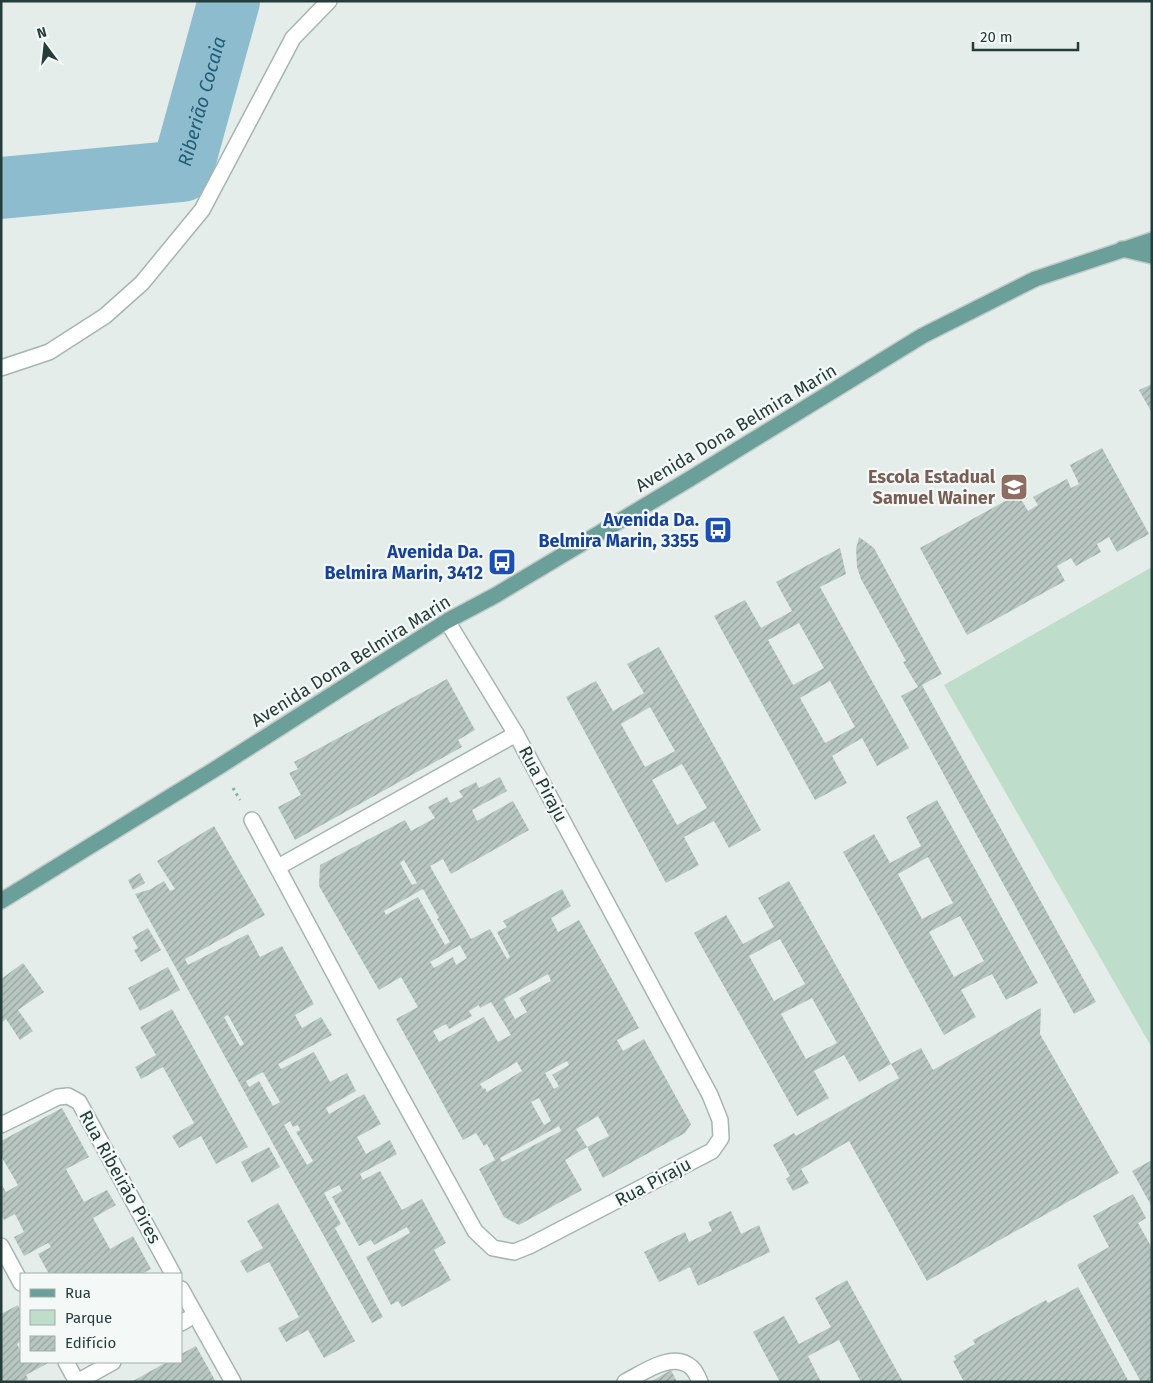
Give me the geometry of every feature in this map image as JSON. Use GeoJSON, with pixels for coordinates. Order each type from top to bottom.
{"type":"FeatureCollection","features":[{"type":"Feature","properties":{"kind":"main road","name":"Avenida Dona Belmira Marin"},"geometry":{"type":"LineString","coordinates":[[1,900],[220,766],[447,621],[496,595],[688,480],[922,336],[1035,279],[1152,240]]}},
{"type":"Feature","properties":{"kind":"main road"},"geometry":{"type":"LineString","coordinates":[[1121,249],[1152,256]]}},
{"type":"Feature","properties":{"kind":"street"},"geometry":{"type":"LineString","coordinates":[[1,368],[49,352],[105,316],[142,283],[202,210],[293,38],[328,1]]}},
{"type":"Feature","properties":{"kind":"street","name":"Rua Piraju"},"geometry":{"type":"LineString","coordinates":[[252,820],[372,1046],[475,1231],[493,1248],[514,1252],[529,1246],[712,1151],[721,1138],[720,1120],[710,1095],[516,734],[447,621]]}},
{"type":"Feature","properties":{"kind":"street"},"geometry":{"type":"LineString","coordinates":[[278,867],[516,734]]}},
{"type":"Feature","properties":{"kind":"street","name":"Rua Ribeirão Pires"},"geometry":{"type":"LineString","coordinates":[[1,1124],[58,1097],[68,1096],[79,1102],[172,1273]]}},
{"type":"Feature","properties":{"kind":"street"},"geometry":{"type":"LineString","coordinates":[[1,1246],[20,1281]]}},
{"type":"Feature","properties":{"kind":"street"},"geometry":{"type":"LineString","coordinates":[[182,1291],[233,1382]]}},
{"type":"Feature","properties":{"kind":"street"},"geometry":{"type":"LineString","coordinates":[[182,1322],[195,1315]]}},
{"type":"Feature","properties":{"kind":"street"},"geometry":{"type":"LineString","coordinates":[[625,1382],[660,1364],[673,1361],[684,1362],[693,1369],[700,1382]]}},
{"type":"Feature","properties":{"kind":"street"},"geometry":{"type":"LineString","coordinates":[[67,1363],[77,1382],[111,1363]]}},
{"type":"Feature","properties":{"kind":"path"},"geometry":{"type":"LineString","coordinates":[[220,766],[252,820]]}},
{"type":"Feature","properties":{"kind":"green space"},"geometry":{"type":"Polygon","coordinates":[[[1152,567],[1152,1048],[944,685],[1152,567]]]}},
{"type":"Feature","properties":{"kind":"building"},"geometry":{"type":"Polygon","coordinates":[[[1152,384],[1152,413],[1139,390],[1152,384]]]}},
{"type":"Feature","properties":{"kind":"building"},"geometry":{"type":"Polygon","coordinates":[[[1102,448],[1149,534],[1117,552],[1109,537],[1097,544],[1101,552],[1076,566],[1071,558],[1057,566],[1065,581],[967,635],[920,548],[1018,494],[1028,511],[1038,505],[1033,497],[1067,479],[1071,488],[1079,484],[1070,465],[1102,448]]]}},
{"type":"Feature","properties":{"kind":"building"},"geometry":{"type":"Polygon","coordinates":[[[859,537],[874,548],[942,674],[922,685],[1096,1002],[1074,1014],[901,696],[918,687],[903,662],[906,661],[861,579],[857,567],[856,549],[859,537]]]}},
{"type":"Feature","properties":{"kind":"building"},"geometry":{"type":"Polygon","coordinates":[[[840,548],[846,574],[820,587],[909,748],[877,766],[862,738],[832,756],[847,783],[815,800],[714,616],[745,600],[761,628],[792,611],[776,582],[840,548]],[[799,623],[768,640],[793,685],[824,668],[799,623]],[[830,681],[800,698],[825,743],[855,727],[830,681]]]}},
{"type":"Feature","properties":{"kind":"building"},"geometry":{"type":"Polygon","coordinates":[[[659,647],[761,830],[729,848],[714,821],[684,837],[699,865],[666,883],[566,697],[596,681],[613,711],[644,693],[627,664],[659,647]],[[650,707],[621,724],[645,767],[675,751],[650,707]],[[682,764],[652,780],[677,825],[707,808],[682,764]]]}},
{"type":"Feature","properties":{"kind":"building"},"geometry":{"type":"Polygon","coordinates":[[[447,679],[475,730],[458,740],[462,747],[295,840],[278,807],[301,795],[289,773],[298,769],[294,762],[447,679]]]}},
{"type":"Feature","properties":{"kind":"building"},"geometry":{"type":"Polygon","coordinates":[[[500,777],[507,791],[472,810],[477,821],[513,801],[529,830],[451,874],[443,859],[430,866],[471,939],[490,929],[507,959],[510,957],[497,932],[507,927],[503,921],[562,889],[571,906],[551,918],[558,932],[579,920],[639,1028],[617,1040],[623,1051],[644,1039],[691,1124],[685,1133],[603,1178],[587,1147],[565,1160],[582,1190],[519,1225],[504,1217],[479,1169],[495,1160],[487,1144],[484,1146],[476,1133],[463,1140],[396,1019],[418,1007],[401,977],[379,990],[319,886],[320,865],[405,820],[411,831],[435,818],[428,807],[447,797],[450,803],[463,797],[459,791],[476,782],[479,788],[500,777]],[[404,860],[400,863],[412,885],[417,883],[404,860]],[[423,889],[384,911],[386,915],[418,897],[445,945],[450,942],[423,889]],[[460,945],[430,962],[434,968],[453,957],[456,965],[467,958],[460,945]],[[548,974],[504,999],[515,1019],[527,1012],[519,998],[551,981],[548,974]],[[491,1002],[480,1008],[479,1005],[469,1011],[472,1016],[449,1029],[446,1024],[433,1031],[439,1042],[484,1017],[498,1042],[511,1035],[491,1002]],[[567,1061],[545,1073],[554,1089],[559,1086],[552,1075],[569,1065],[567,1061]],[[517,1062],[480,1084],[483,1089],[485,1088],[487,1092],[522,1071],[517,1062]],[[539,1098],[531,1102],[544,1125],[551,1121],[539,1098]],[[598,1116],[576,1129],[587,1147],[609,1136],[598,1116]],[[559,1126],[500,1158],[502,1162],[561,1131],[559,1126]]]}},
{"type":"Feature","properties":{"kind":"building"},"geometry":{"type":"Polygon","coordinates":[[[937,800],[1038,983],[1006,1000],[992,974],[961,990],[976,1017],[944,1035],[843,852],[874,834],[890,863],[921,846],[906,817],[937,800]],[[928,857],[898,874],[922,919],[953,903],[928,857]],[[960,916],[929,932],[954,977],[984,961],[960,916]]]}},
{"type":"Feature","properties":{"kind":"building"},"geometry":{"type":"Polygon","coordinates":[[[214,826],[265,915],[185,959],[188,965],[248,934],[260,957],[282,946],[314,1004],[295,1015],[302,1028],[321,1017],[332,1035],[278,1064],[281,1069],[314,1052],[330,1082],[347,1073],[356,1091],[326,1108],[329,1114],[364,1094],[381,1124],[357,1137],[366,1154],[390,1140],[397,1154],[360,1174],[363,1180],[380,1171],[402,1210],[422,1199],[446,1243],[434,1250],[451,1280],[402,1307],[398,1301],[391,1305],[366,1257],[410,1233],[407,1227],[374,1245],[371,1240],[359,1246],[332,1197],[342,1191],[339,1185],[324,1193],[341,1224],[335,1228],[383,1317],[372,1323],[135,894],[151,889],[164,881],[170,891],[175,889],[157,861],[214,826]],[[228,1015],[224,1017],[240,1046],[244,1044],[228,1015]],[[263,1072],[246,1081],[249,1087],[259,1081],[273,1106],[280,1102],[263,1072]],[[290,1121],[284,1125],[307,1165],[313,1161],[296,1132],[300,1130],[298,1125],[293,1127],[290,1121]]]}},
{"type":"Feature","properties":{"kind":"building"},"geometry":{"type":"Polygon","coordinates":[[[140,873],[145,883],[133,890],[128,880],[140,873]]]}},
{"type":"Feature","properties":{"kind":"building"},"geometry":{"type":"Polygon","coordinates":[[[789,881],[891,1064],[859,1082],[844,1055],[814,1071],[829,1098],[797,1116],[694,933],[726,915],[743,944],[774,927],[758,898],[789,881]],[[780,939],[749,956],[774,1001],[805,984],[780,939]],[[812,998],[781,1014],[806,1059],[837,1043],[812,998]]]}},
{"type":"Feature","properties":{"kind":"building"},"geometry":{"type":"Polygon","coordinates":[[[148,928],[161,950],[141,962],[134,950],[138,948],[132,937],[148,928]]]}},
{"type":"Feature","properties":{"kind":"building"},"geometry":{"type":"Polygon","coordinates":[[[23,963],[44,992],[18,1010],[33,1031],[20,1040],[6,1019],[1,1023],[1,979],[23,963]]]}},
{"type":"Feature","properties":{"kind":"building"},"geometry":{"type":"Polygon","coordinates":[[[168,967],[180,990],[140,1011],[128,988],[168,967]]]}},
{"type":"Feature","properties":{"kind":"building"},"geometry":{"type":"Polygon","coordinates":[[[1041,1008],[1040,1034],[1119,1173],[927,1281],[849,1141],[801,1169],[809,1183],[793,1191],[786,1179],[790,1176],[773,1145],[794,1133],[796,1136],[899,1078],[891,1064],[921,1048],[933,1070],[1041,1008]]]}},
{"type":"Feature","properties":{"kind":"building"},"geometry":{"type":"Polygon","coordinates":[[[172,1009],[248,1147],[216,1164],[201,1136],[179,1148],[172,1136],[194,1123],[163,1067],[141,1079],[135,1067],[156,1055],[140,1027],[172,1009]]]}},
{"type":"Feature","properties":{"kind":"building"},"geometry":{"type":"Polygon","coordinates":[[[62,1108],[89,1157],[66,1169],[84,1202],[107,1190],[116,1205],[93,1218],[110,1249],[133,1236],[151,1269],[143,1273],[48,1273],[38,1254],[51,1247],[48,1243],[24,1256],[14,1237],[24,1232],[15,1214],[4,1220],[1,1214],[1,1183],[6,1192],[18,1185],[1,1156],[1,1141],[62,1108]]]}},
{"type":"Feature","properties":{"kind":"building"},"geometry":{"type":"Polygon","coordinates":[[[269,1147],[280,1167],[252,1183],[241,1162],[269,1147]]]}},
{"type":"Feature","properties":{"kind":"building"},"geometry":{"type":"Polygon","coordinates":[[[1152,1160],[1152,1207],[1132,1171],[1152,1160]]]}},
{"type":"Feature","properties":{"kind":"building"},"geometry":{"type":"Polygon","coordinates":[[[1133,1194],[1146,1218],[1138,1223],[1152,1248],[1152,1382],[1141,1382],[1077,1265],[1109,1247],[1093,1216],[1133,1194]]]}},
{"type":"Feature","properties":{"kind":"building"},"geometry":{"type":"Polygon","coordinates":[[[278,1203],[355,1341],[324,1358],[308,1330],[286,1342],[278,1328],[299,1317],[269,1262],[247,1273],[240,1261],[263,1248],[247,1221],[278,1203]]]}},
{"type":"Feature","properties":{"kind":"building"},"geometry":{"type":"Polygon","coordinates":[[[731,1211],[741,1234],[759,1225],[770,1252],[698,1286],[690,1267],[659,1282],[644,1252],[685,1232],[689,1242],[712,1231],[708,1222],[731,1211]]]}},
{"type":"Feature","properties":{"kind":"building"},"geometry":{"type":"Polygon","coordinates":[[[847,1280],[903,1382],[861,1382],[839,1340],[808,1356],[821,1382],[780,1382],[753,1332],[784,1316],[799,1344],[831,1327],[815,1298],[847,1280]]]}},
{"type":"Feature","properties":{"kind":"building"},"geometry":{"type":"Polygon","coordinates":[[[1078,1287],[1129,1382],[964,1382],[953,1361],[956,1360],[954,1356],[975,1344],[973,1340],[1046,1300],[1048,1303],[1078,1287]]]}},
{"type":"Feature","properties":{"kind":"building"},"geometry":{"type":"Polygon","coordinates":[[[18,1305],[20,1310],[20,1342],[17,1344],[20,1350],[20,1363],[48,1363],[26,1375],[28,1379],[24,1382],[1,1382],[1,1314],[18,1305]]]}},
{"type":"Feature","properties":{"kind":"building"},"geometry":{"type":"Polygon","coordinates":[[[196,1346],[216,1382],[196,1382],[195,1380],[192,1382],[131,1382],[165,1363],[182,1363],[182,1353],[196,1346]]]}},
{"type":"Feature","properties":{"kind":"building"},"geometry":{"type":"Polygon","coordinates":[[[671,1370],[677,1382],[650,1382],[671,1370]]]}},
{"type":"Feature","properties":{"kind":"waterway","name":"Riberião Cocaia"},"geometry":{"type":"LineString","coordinates":[[1,188],[182,171],[229,1]]}},
{"type":"Feature","properties":{"kind":"place","name":"Escola Estadual Samuel Wainer"},"geometry":{"type":"Point","coordinates":[1014,487]}},
{"type":"Feature","properties":{"kind":"place","name":"Avenida Da. Belmira Marin, 3355"},"geometry":{"type":"Point","coordinates":[718,530]}},
{"type":"Feature","properties":{"kind":"place","name":"Avenida Da. Belmira Marin, 3412"},"geometry":{"type":"Point","coordinates":[502,562]}}]}
